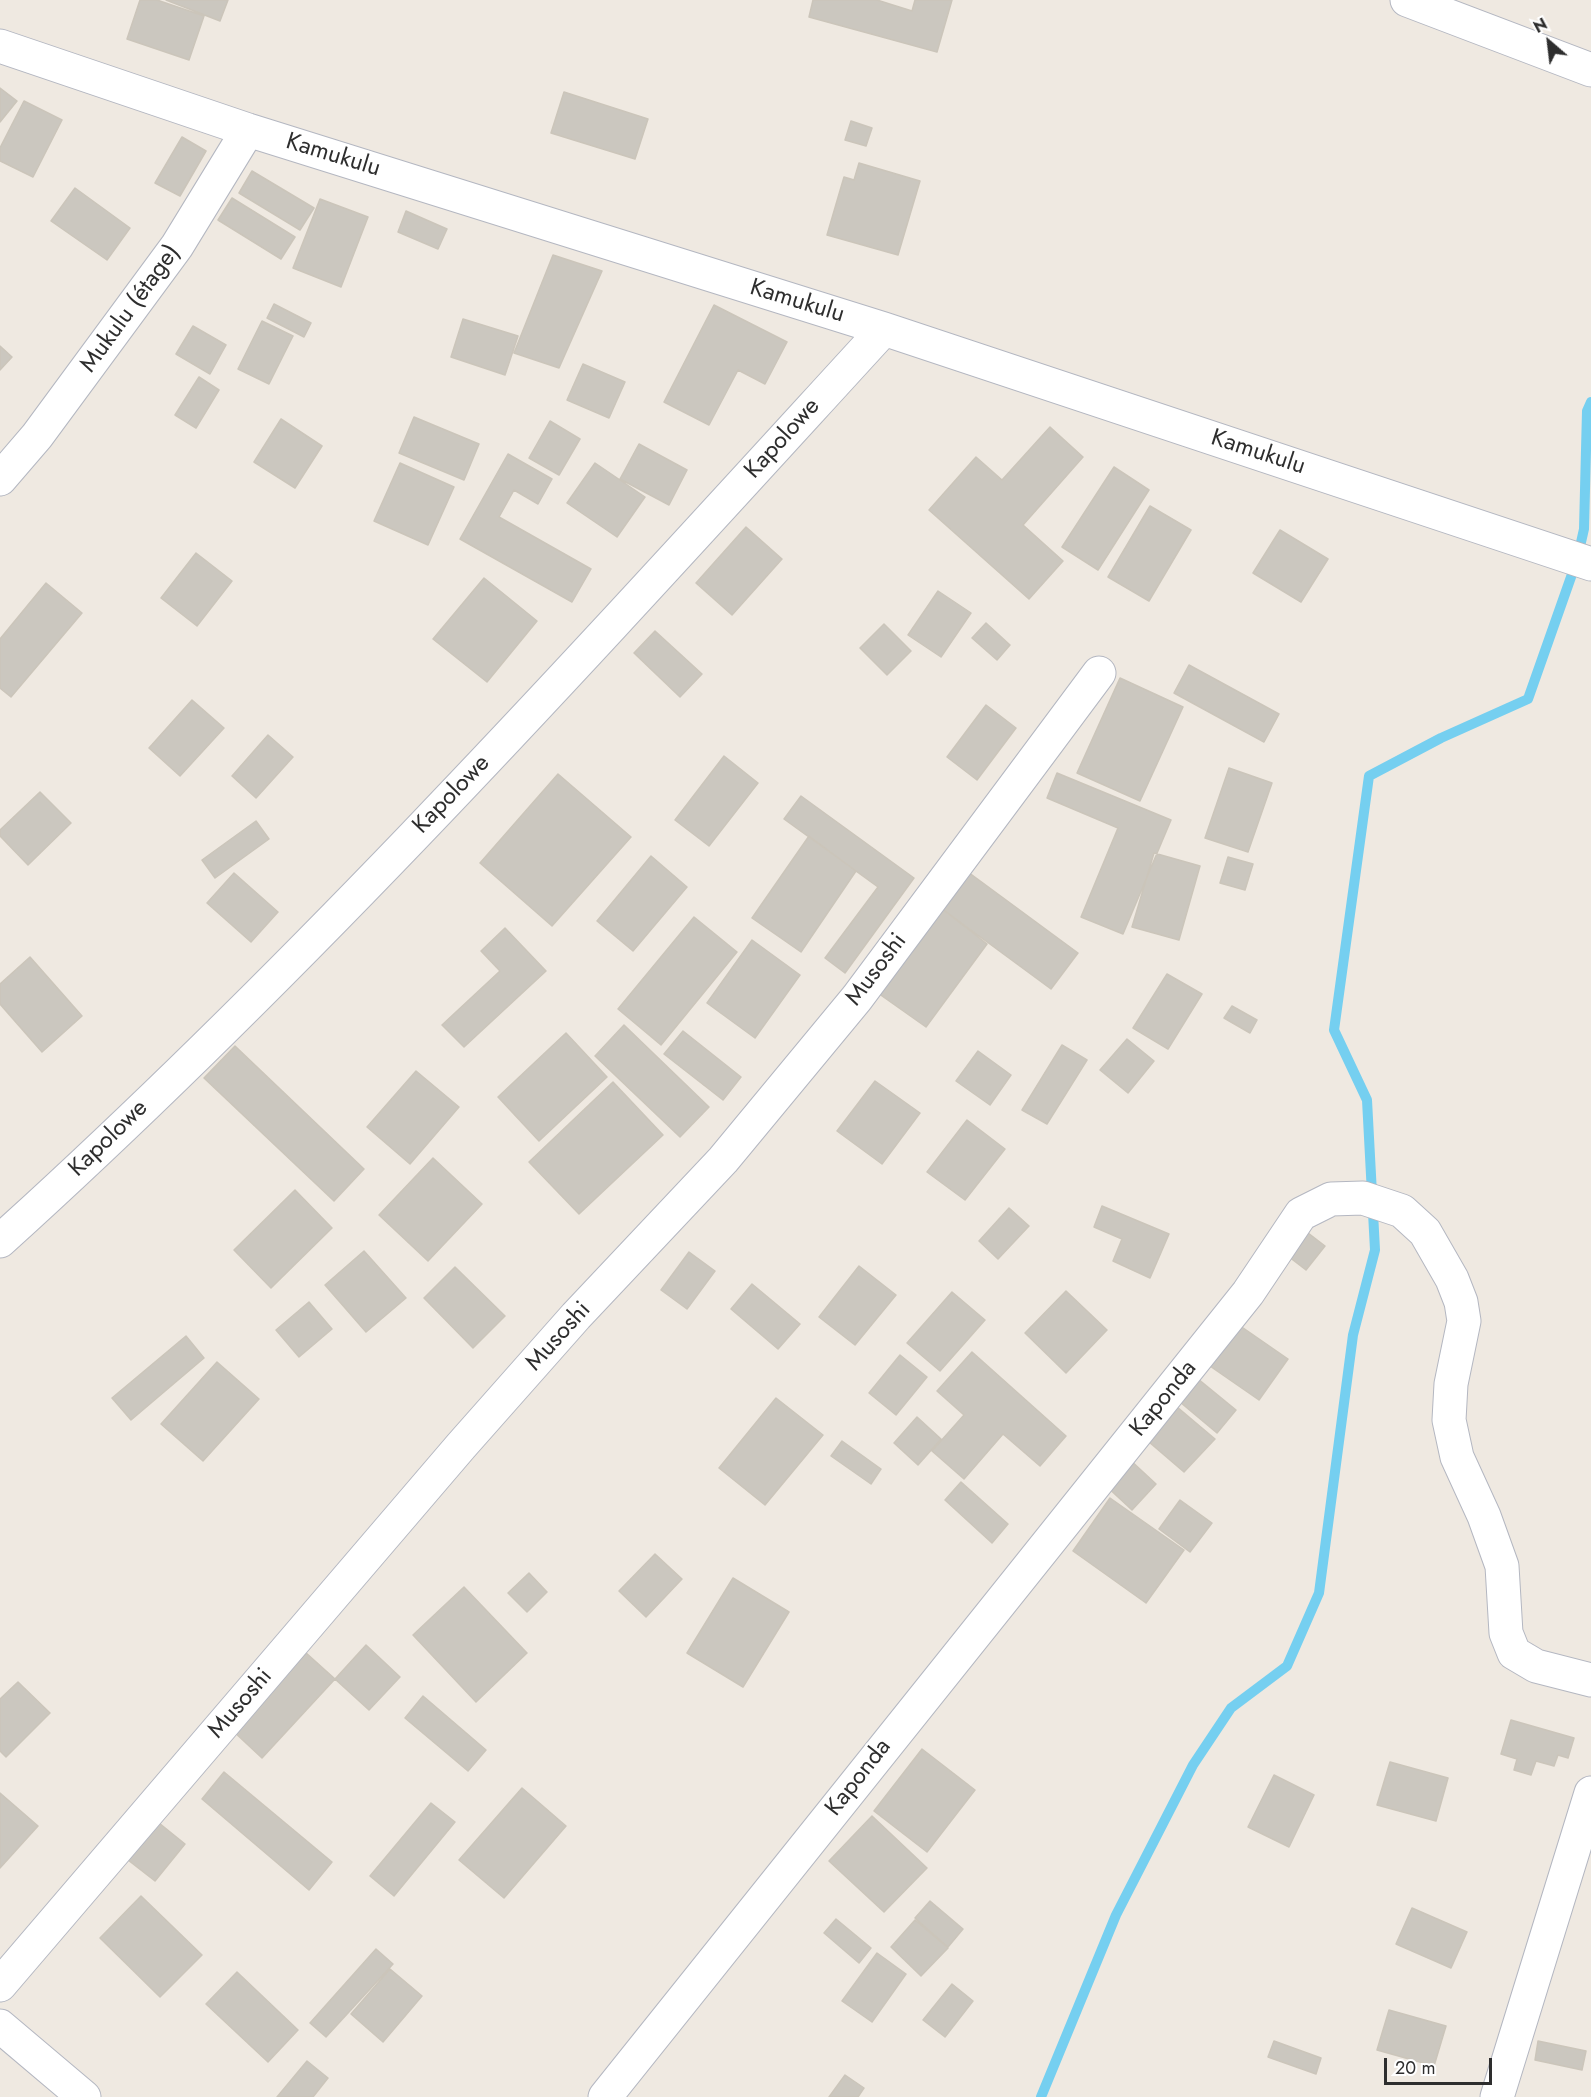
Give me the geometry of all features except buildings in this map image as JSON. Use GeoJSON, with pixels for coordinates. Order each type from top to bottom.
{"type":"FeatureCollection","features":[{"type":"Feature","properties":{"kind":"street"},"geometry":{"type":"LineString","coordinates":[[1407,0],[1591,70]]}},
{"type":"Feature","properties":{"kind":"street","name":"Kamukulu"},"geometry":{"type":"LineString","coordinates":[[0,46],[248,130],[884,329],[1591,564]]}},
{"type":"Feature","properties":{"kind":"street","name":"Mukulu (étage)"},"geometry":{"type":"LineString","coordinates":[[0,478],[37,436],[177,246],[248,130]]}},
{"type":"Feature","properties":{"kind":"street","name":"Kapolowe"},"geometry":{"type":"LineString","coordinates":[[0,1240],[70,1178],[348,905],[574,667],[884,329]]}},
{"type":"Feature","properties":{"kind":"street","name":"Musoshi"},"geometry":{"type":"LineString","coordinates":[[0,1985],[469,1438],[576,1316],[723,1160],[857,998],[1099,674]]}},
{"type":"Feature","properties":{"kind":"street","name":"Kaponda"},"geometry":{"type":"LineString","coordinates":[[605,2097],[1248,1293],[1301,1214],[1331,1199],[1363,1198],[1402,1211],[1425,1232],[1452,1279],[1461,1302],[1464,1320],[1452,1384],[1449,1420],[1457,1457],[1484,1516],[1502,1566],[1506,1634],[1514,1653],[1536,1666],[1591,1680]]}},
{"type":"Feature","properties":{"kind":"street"},"geometry":{"type":"LineString","coordinates":[[1503,2096],[1591,1793]]}},
{"type":"Feature","properties":{"kind":"street"},"geometry":{"type":"LineString","coordinates":[[0,2026],[84,2097]]}},
{"type":"Feature","properties":{"kind":"waterway"},"geometry":{"type":"LineString","coordinates":[[1041,2097],[1116,1915],[1193,1765],[1231,1708],[1287,1666],[1319,1593],[1353,1335],[1375,1250],[1367,1100],[1334,1030],[1369,776],[1441,738],[1528,699],[1577,560],[1584,529],[1587,411],[1591,402]]}}]}
